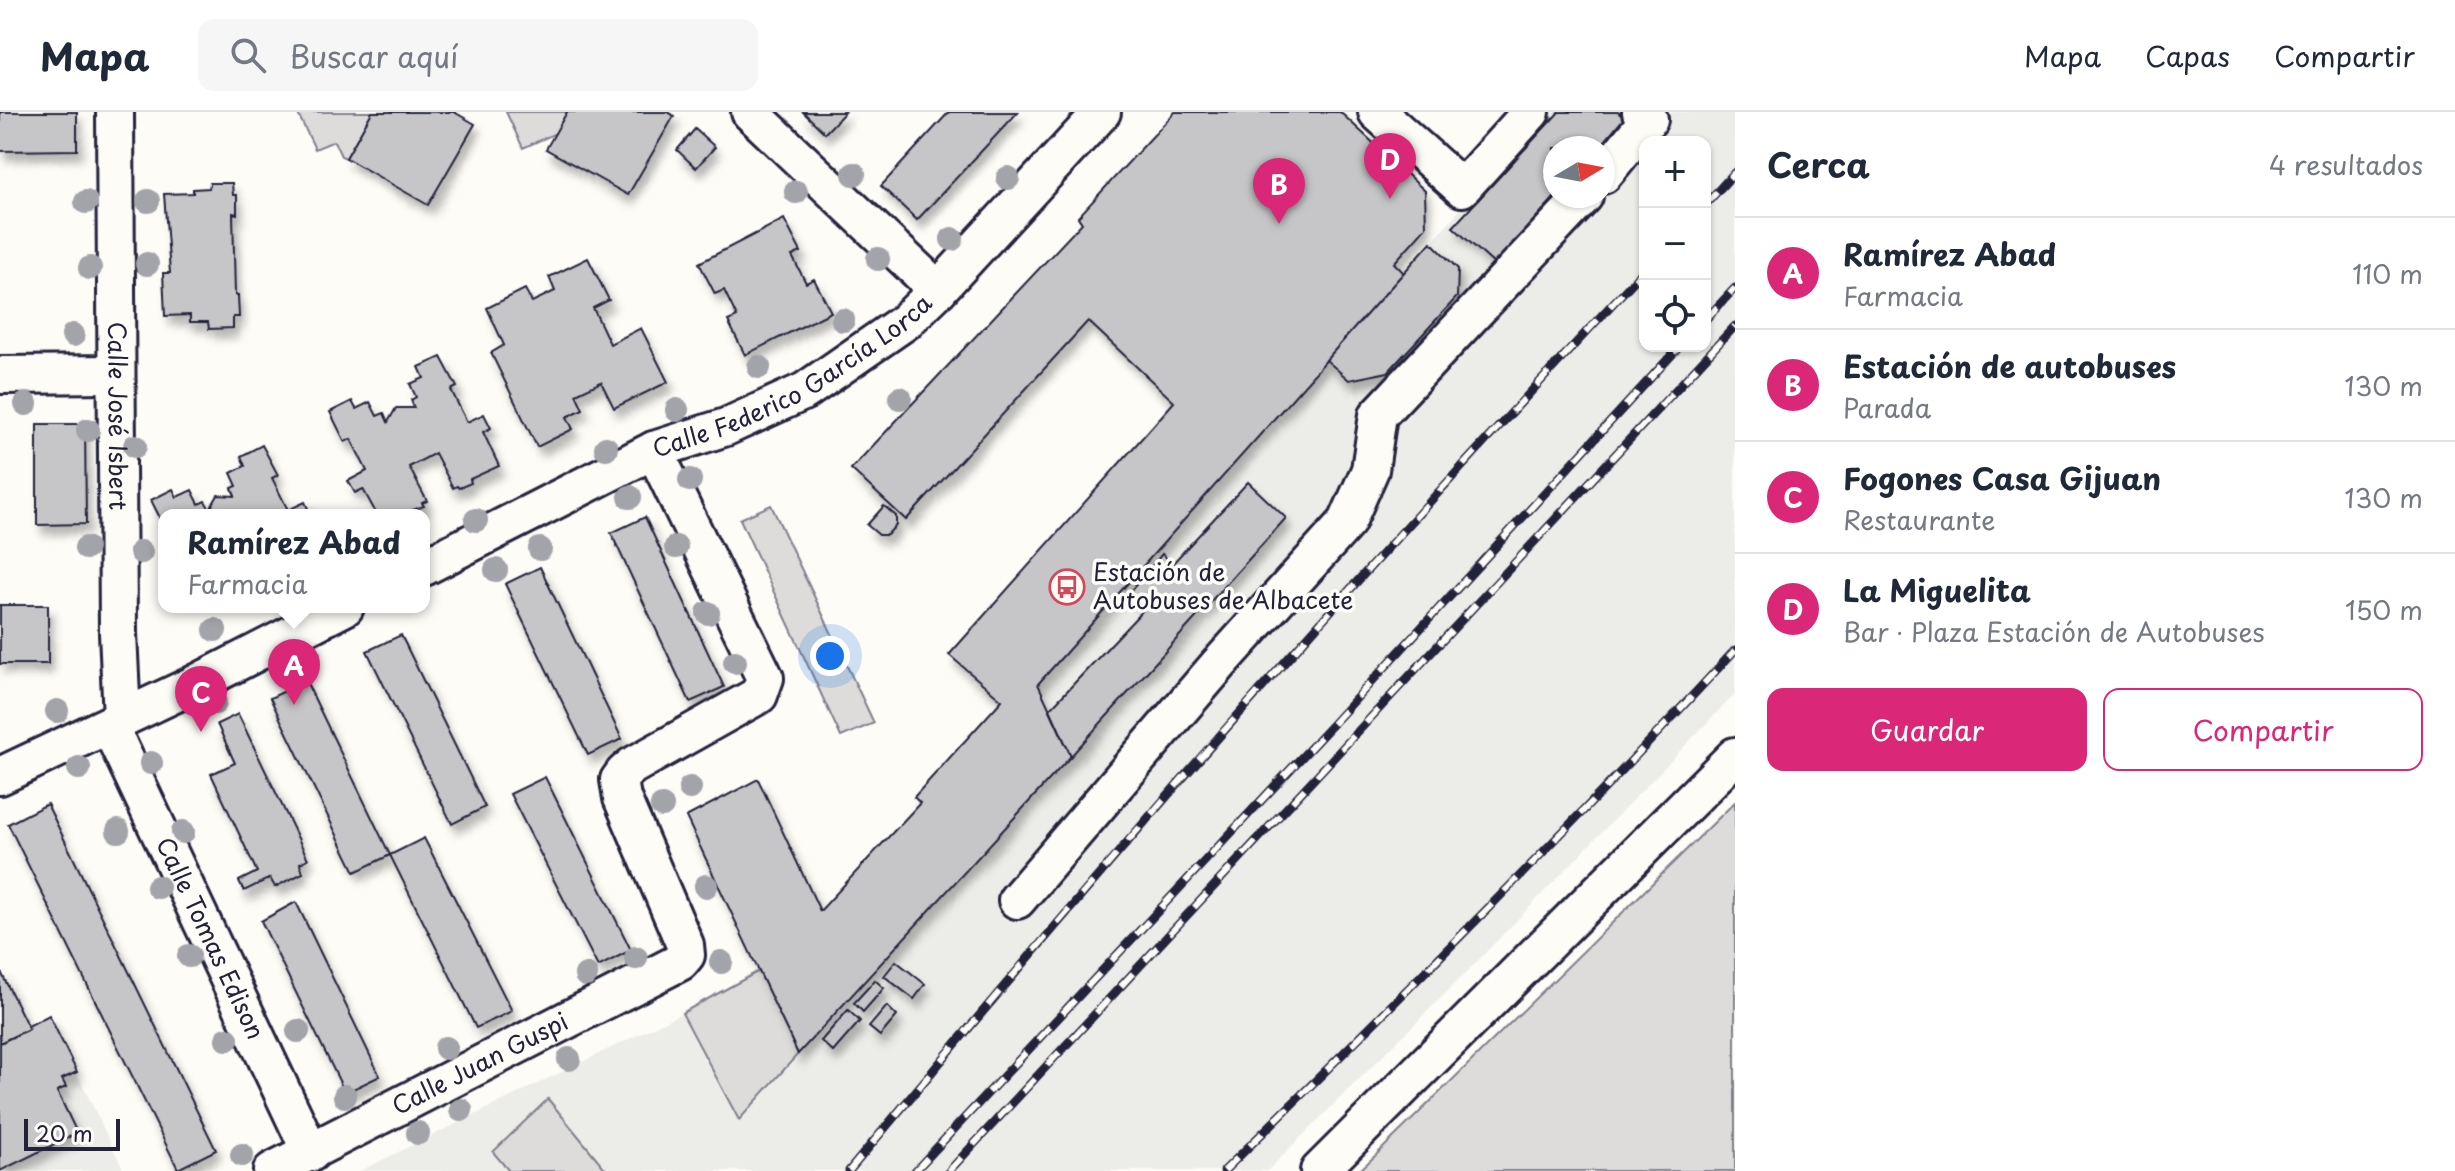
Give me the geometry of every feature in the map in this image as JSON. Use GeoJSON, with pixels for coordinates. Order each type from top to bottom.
{"type":"FeatureCollection","features":[{"type":"Feature","properties":{"kind":"street","name":"Calle José Isbert"},"geometry":{"type":"LineString","coordinates":[[115,112],[118,633],[115,722]]}},
{"type":"Feature","properties":{"kind":"street"},"geometry":{"type":"LineString","coordinates":[[750,112],[938,290]]}},
{"type":"Feature","properties":{"kind":"street","name":"Calle Federico García Lorca"},"geometry":{"type":"LineString","coordinates":[[430,564],[654,450],[726,427],[805,391],[906,321],[1102,112]]}},
{"type":"Feature","properties":{"kind":"street"},"geometry":{"type":"LineString","coordinates":[[1377,112],[1462,188],[1531,112]]}},
{"type":"Feature","properties":{"kind":"street"},"geometry":{"type":"LineString","coordinates":[[1615,160],[1649,119],[1641,112]]}},
{"type":"Feature","properties":{"kind":"street"},"geometry":{"type":"LineString","coordinates":[[1017,900],[1219,664],[1347,522],[1370,470],[1378,415],[1573,208]]}},
{"type":"Feature","properties":{"kind":"street"},"geometry":{"type":"LineString","coordinates":[[0,375],[116,374]]}},
{"type":"Feature","properties":{"kind":"street","name":"Calle Juan Guspi"},"geometry":{"type":"LineString","coordinates":[[272,1171],[680,962],[686,955],[685,945],[622,798],[619,780],[632,766],[752,700],[759,695],[765,678],[654,450]]}},
{"type":"Feature","properties":{"kind":"street"},"geometry":{"type":"LineString","coordinates":[[0,776],[191,686],[333,613]]}},
{"type":"Feature","properties":{"kind":"street","name":"Calle Tomas Edison"},"geometry":{"type":"LineString","coordinates":[[115,722],[311,1153]]}},
{"type":"Feature","properties":{"kind":"street"},"geometry":{"type":"LineString","coordinates":[[1319,1171],[1735,756]]}},
{"type":"Feature","properties":{"kind":"shaded area"},"geometry":{"type":"Polygon","coordinates":[[[297,112],[372,112],[346,158],[341,156],[334,141],[315,149],[297,112]]]}},
{"type":"Feature","properties":{"kind":"shaded area"},"geometry":{"type":"Polygon","coordinates":[[[506,112],[567,112],[556,133],[523,148],[506,112]]]}},
{"type":"Feature","properties":{"kind":"shaded area"},"geometry":{"type":"Polygon","coordinates":[[[1547,112],[1735,112],[1735,694],[1463,976],[1267,1171],[360,1171],[682,1013],[740,1120],[1071,757],[1038,684],[1547,112]]]}},
{"type":"Feature","properties":{"kind":"shaded area"},"geometry":{"type":"Polygon","coordinates":[[[771,505],[874,723],[841,737],[740,519],[771,505]]]}},
{"type":"Feature","properties":{"kind":"shaded area"},"geometry":{"type":"Polygon","coordinates":[[[1735,802],[1735,1171],[1359,1171],[1376,1155],[1735,802]]]}},
{"type":"Feature","properties":{"kind":"shaded area"},"geometry":{"type":"Polygon","coordinates":[[[759,971],[798,1054],[739,1120],[682,1013],[759,971]]]}},
{"type":"Feature","properties":{"kind":"shaded area"},"geometry":{"type":"Polygon","coordinates":[[[49,1015],[124,1171],[0,1171],[0,1043],[49,1015]]]}},
{"type":"Feature","properties":{"kind":"shaded area"},"geometry":{"type":"Polygon","coordinates":[[[548,1099],[607,1171],[509,1171],[493,1152],[548,1099]]]}},
{"type":"Feature","properties":{"kind":"building"},"geometry":{"type":"Polygon","coordinates":[[[0,112],[77,112],[77,150],[0,151],[0,112]]]}},
{"type":"Feature","properties":{"kind":"building"},"geometry":{"type":"Polygon","coordinates":[[[372,112],[454,112],[475,124],[428,205],[346,158],[372,112]]]}},
{"type":"Feature","properties":{"kind":"building"},"geometry":{"type":"Polygon","coordinates":[[[567,112],[668,112],[674,116],[628,195],[546,149],[567,112]]]}},
{"type":"Feature","properties":{"kind":"building"},"geometry":{"type":"Polygon","coordinates":[[[803,112],[845,112],[825,133],[803,112]]]}},
{"type":"Feature","properties":{"kind":"building"},"geometry":{"type":"Polygon","coordinates":[[[949,112],[1018,112],[917,220],[881,186],[949,112]]]}},
{"type":"Feature","properties":{"kind":"building","name":"Estación de Autobuses de Albacete"},"geometry":{"type":"Polygon","coordinates":[[[1175,112],[1340,112],[1425,191],[1426,227],[1394,263],[1404,273],[1038,684],[1071,756],[798,1054],[686,817],[758,779],[820,911],[920,803],[914,797],[1002,700],[949,655],[1174,402],[1088,321],[906,520],[851,469],[1082,223],[1078,217],[1175,112]]]}},
{"type":"Feature","properties":{"kind":"building"},"geometry":{"type":"Polygon","coordinates":[[[1559,112],[1618,112],[1625,119],[1610,136],[1543,136],[1545,208],[1494,264],[1453,227],[1559,112]]]}},
{"type":"Feature","properties":{"kind":"building"},"geometry":{"type":"Polygon","coordinates":[[[695,129],[715,147],[696,168],[677,150],[695,129]]]}},
{"type":"Feature","properties":{"kind":"building"},"geometry":{"type":"Polygon","coordinates":[[[210,183],[232,183],[233,195],[237,195],[237,214],[233,213],[235,295],[238,295],[239,317],[233,317],[233,328],[209,329],[208,322],[190,322],[190,315],[165,316],[163,273],[170,273],[164,194],[193,193],[193,189],[209,188],[210,183]]]}},
{"type":"Feature","properties":{"kind":"building"},"geometry":{"type":"Polygon","coordinates":[[[784,219],[801,252],[792,256],[806,283],[814,279],[831,312],[745,355],[728,321],[737,317],[724,290],[715,294],[699,263],[784,219]]]}},
{"type":"Feature","properties":{"kind":"building"},"geometry":{"type":"Polygon","coordinates":[[[1431,242],[1458,269],[1457,297],[1388,372],[1349,380],[1326,360],[1431,242]]]}},
{"type":"Feature","properties":{"kind":"building"},"geometry":{"type":"Polygon","coordinates":[[[588,258],[609,300],[593,308],[610,344],[641,328],[668,382],[614,408],[601,382],[576,394],[583,409],[567,417],[573,429],[537,447],[491,353],[504,345],[487,308],[525,289],[532,302],[555,291],[549,277],[588,258]]]}},
{"type":"Feature","properties":{"kind":"building"},"geometry":{"type":"Polygon","coordinates":[[[441,357],[457,387],[451,390],[467,422],[484,414],[491,428],[483,432],[499,466],[470,479],[471,483],[453,488],[435,453],[409,467],[427,501],[422,503],[424,506],[416,509],[374,509],[363,489],[355,493],[348,481],[367,471],[351,439],[345,442],[330,412],[352,401],[356,409],[370,402],[377,416],[384,413],[388,422],[396,408],[414,408],[411,400],[416,397],[410,384],[424,378],[419,367],[441,357]]]}},
{"type":"Feature","properties":{"kind":"building"},"geometry":{"type":"Polygon","coordinates":[[[37,424],[85,424],[86,524],[37,525],[37,424]]]}},
{"type":"Feature","properties":{"kind":"building"},"geometry":{"type":"Polygon","coordinates":[[[262,445],[278,475],[272,478],[288,509],[210,509],[218,495],[235,496],[232,488],[237,486],[231,473],[245,466],[241,456],[262,445]]]}},
{"type":"Feature","properties":{"kind":"building"},"geometry":{"type":"Polygon","coordinates":[[[1248,482],[1286,518],[1071,756],[1050,709],[1145,608],[1128,594],[1162,554],[1172,564],[1248,482]]]}},
{"type":"Feature","properties":{"kind":"building"},"geometry":{"type":"Polygon","coordinates":[[[173,489],[177,497],[192,490],[199,504],[205,501],[210,509],[158,509],[158,514],[151,500],[173,489]]]}},
{"type":"Feature","properties":{"kind":"building"},"geometry":{"type":"Polygon","coordinates":[[[305,502],[308,509],[290,509],[305,502]]]}},
{"type":"Feature","properties":{"kind":"building"},"geometry":{"type":"Polygon","coordinates":[[[884,506],[896,516],[896,525],[887,535],[879,535],[867,525],[884,506]]]}},
{"type":"Feature","properties":{"kind":"building"},"geometry":{"type":"Polygon","coordinates":[[[645,517],[724,687],[690,702],[611,533],[645,517]]]}},
{"type":"Feature","properties":{"kind":"building"},"geometry":{"type":"Polygon","coordinates":[[[540,567],[622,739],[588,755],[505,584],[540,567]]]}},
{"type":"Feature","properties":{"kind":"building"},"geometry":{"type":"Polygon","coordinates":[[[0,605],[48,605],[48,664],[0,664],[0,605]]]}},
{"type":"Feature","properties":{"kind":"building"},"geometry":{"type":"Polygon","coordinates":[[[401,635],[485,807],[452,824],[367,651],[401,635]]]}},
{"type":"Feature","properties":{"kind":"building"},"geometry":{"type":"Polygon","coordinates":[[[306,681],[390,855],[355,872],[270,698],[306,681]]]}},
{"type":"Feature","properties":{"kind":"building"},"geometry":{"type":"Polygon","coordinates":[[[238,714],[308,859],[300,863],[303,873],[275,887],[270,878],[244,891],[239,881],[257,872],[211,774],[235,763],[217,724],[238,714]]]}},
{"type":"Feature","properties":{"kind":"building"},"geometry":{"type":"Polygon","coordinates":[[[545,777],[631,950],[598,967],[510,794],[545,777]]]}},
{"type":"Feature","properties":{"kind":"building"},"geometry":{"type":"Polygon","coordinates":[[[47,804],[216,1150],[178,1169],[8,824],[47,804]]]}},
{"type":"Feature","properties":{"kind":"building"},"geometry":{"type":"Polygon","coordinates":[[[424,838],[512,1011],[476,1028],[390,855],[424,838]]]}},
{"type":"Feature","properties":{"kind":"building"},"geometry":{"type":"Polygon","coordinates":[[[296,902],[380,1076],[345,1093],[261,921],[296,902]]]}},
{"type":"Feature","properties":{"kind":"building"},"geometry":{"type":"Polygon","coordinates":[[[896,961],[925,984],[914,999],[884,976],[896,961]]]}},
{"type":"Feature","properties":{"kind":"building"},"geometry":{"type":"Polygon","coordinates":[[[0,970],[29,1029],[0,1043],[0,970]]]}},
{"type":"Feature","properties":{"kind":"building"},"geometry":{"type":"Polygon","coordinates":[[[875,980],[884,988],[863,1012],[854,1003],[875,980]]]}},
{"type":"Feature","properties":{"kind":"building"},"geometry":{"type":"Polygon","coordinates":[[[887,1006],[897,1016],[880,1036],[869,1027],[887,1006]]]}},
{"type":"Feature","properties":{"kind":"building"},"geometry":{"type":"Polygon","coordinates":[[[848,1010],[860,1021],[833,1052],[821,1041],[848,1010]]]}},
{"type":"Feature","properties":{"kind":"building"},"geometry":{"type":"Polygon","coordinates":[[[49,1015],[77,1072],[62,1079],[66,1087],[57,1091],[77,1133],[0,1171],[0,1043],[49,1015]]]}},
{"type":"Feature","properties":{"kind":"railway"},"geometry":{"type":"LineString","coordinates":[[1711,198],[1735,172]]}},
{"type":"Feature","properties":{"kind":"railway"},"geometry":{"type":"LineString","coordinates":[[849,1171],[1251,700],[1639,275]]}},
{"type":"Feature","properties":{"kind":"railway"},"geometry":{"type":"LineString","coordinates":[[1711,314],[1735,288]]}},
{"type":"Feature","properties":{"kind":"railway"},"geometry":{"type":"LineString","coordinates":[[949,1171],[1735,326]]}},
{"type":"Feature","properties":{"kind":"railway"},"geometry":{"type":"LineString","coordinates":[[915,1171],[1674,352]]}},
{"type":"Feature","properties":{"kind":"railway"},"geometry":{"type":"LineString","coordinates":[[1224,1171],[1483,914],[1735,650]]}},
{"type":"Feature","properties":{"kind":"place","name":"La Miguelita"},"geometry":{"type":"Point","coordinates":[1390,199]}},
{"type":"Feature","properties":{"kind":"place","name":"Estación de autobuses"},"geometry":{"type":"Point","coordinates":[1279,224]}},
{"type":"Feature","properties":{"kind":"place","name":"Estación de Autobuses de Albacete"},"geometry":{"type":"Point","coordinates":[1067,587]}},
{"type":"Feature","properties":{"kind":"place","name":"Ramírez Abad"},"geometry":{"type":"Point","coordinates":[294,705]}},
{"type":"Feature","properties":{"kind":"place","name":"Fogones Casa Gijuan"},"geometry":{"type":"Point","coordinates":[201,732]}}]}
